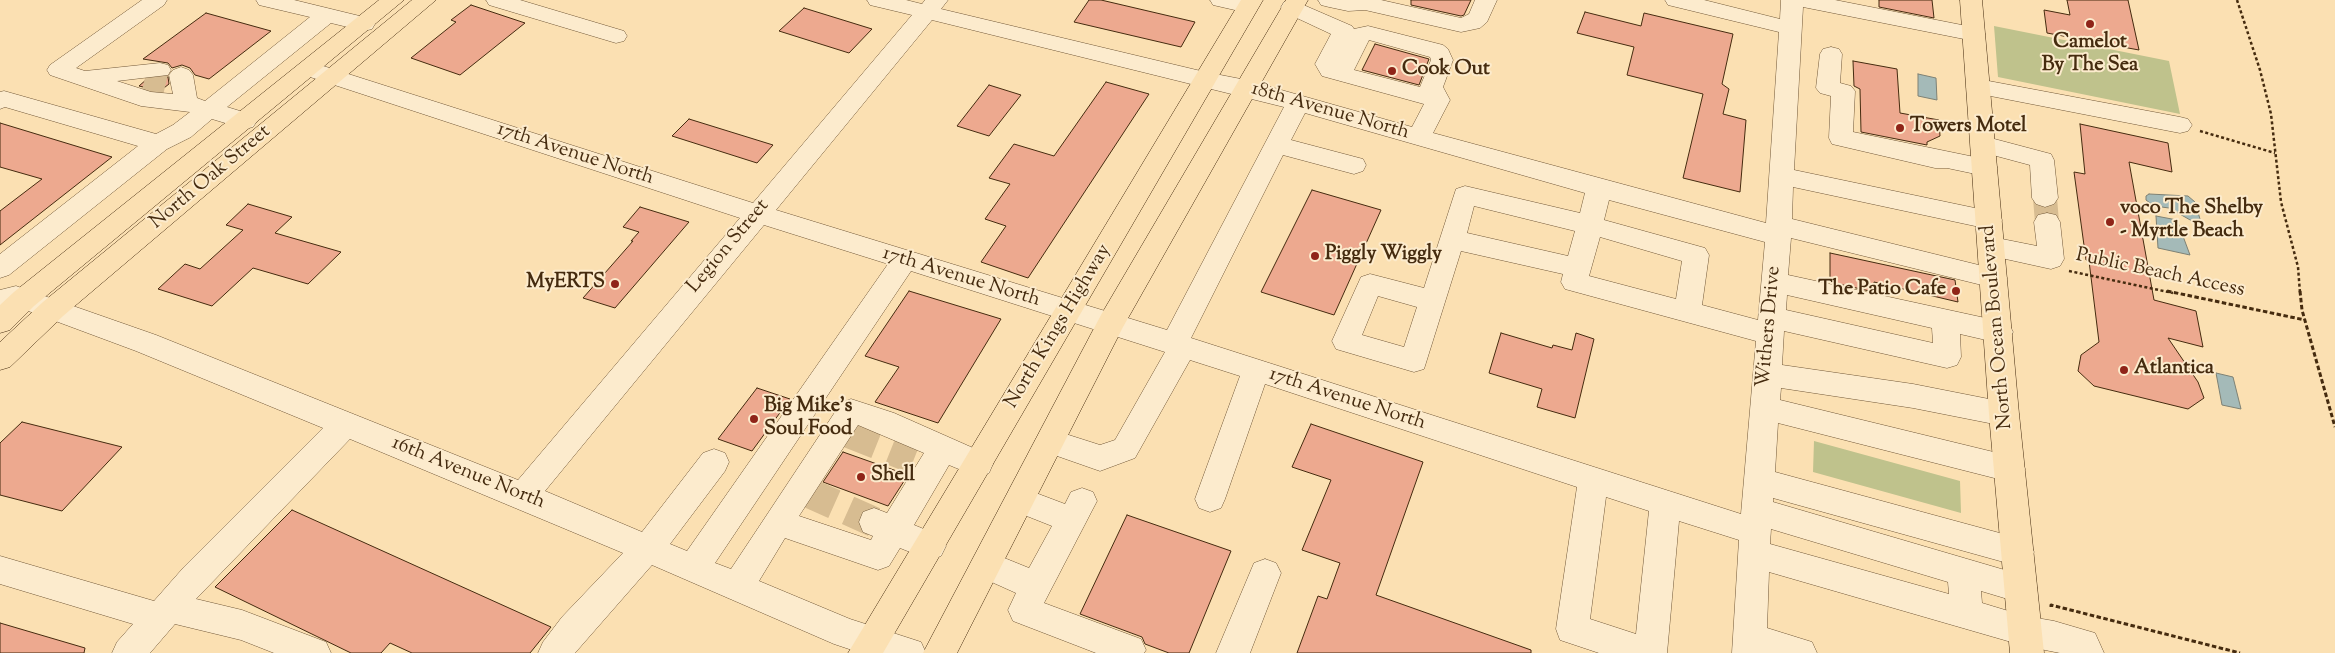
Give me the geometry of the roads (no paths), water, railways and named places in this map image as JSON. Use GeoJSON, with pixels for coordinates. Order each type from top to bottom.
{"type":"FeatureCollection","features":[{"type":"Feature","properties":{"kind":"main road","name":"North Oak Street"},"geometry":{"type":"LineString","coordinates":[[0,359],[53,309],[321,73],[364,24],[393,0]]}},
{"type":"Feature","properties":{"kind":"main road","name":"North Oak Street"},"geometry":{"type":"LineString","coordinates":[[0,322],[10,293],[245,121],[321,73],[425,0]]}},
{"type":"Feature","properties":{"kind":"main road","name":"North Ocean Boulevard"},"geometry":{"type":"LineString","coordinates":[[1971,0],[1999,332],[2004,414],[2026,642]]}},
{"type":"Feature","properties":{"kind":"main road","name":"North Kings Highway"},"geometry":{"type":"LineString","coordinates":[[868,647],[930,546],[1250,3]]}},
{"type":"Feature","properties":{"kind":"main road","name":"North Kings Highway"},"geometry":{"type":"LineString","coordinates":[[940,653],[1111,323],[1290,11]]}},
{"type":"Feature","properties":{"kind":"street"},"geometry":{"type":"LineString","coordinates":[[156,0],[58,70],[149,100],[186,103],[245,121]]}},
{"type":"Feature","properties":{"kind":"street"},"geometry":{"type":"LineString","coordinates":[[266,0],[364,24]]}},
{"type":"Feature","properties":{"kind":"street"},"geometry":{"type":"LineString","coordinates":[[497,0],[540,5],[616,36]]}},
{"type":"Feature","properties":{"kind":"street","name":"18th Avenue North"},"geometry":{"type":"LineString","coordinates":[[878,0],[932,6],[1205,80],[1246,88],[1599,188],[1778,231],[1994,278]]}},
{"type":"Feature","properties":{"kind":"street"},"geometry":{"type":"LineString","coordinates":[[1221,0],[1250,3]]}},
{"type":"Feature","properties":{"kind":"street"},"geometry":{"type":"LineString","coordinates":[[1329,0],[1348,4],[1366,2],[1461,25],[1472,23],[1479,18],[1486,0]]}},
{"type":"Feature","properties":{"kind":"street"},"geometry":{"type":"LineString","coordinates":[[1676,0],[1790,28]]}},
{"type":"Feature","properties":{"kind":"street","name":"Withers Drive"},"geometry":{"type":"LineString","coordinates":[[1749,646],[1766,374],[1782,176],[1792,0]]}},
{"type":"Feature","properties":{"kind":"street"},"geometry":{"type":"LineString","coordinates":[[1800,0],[1974,34]]}},
{"type":"Feature","properties":{"kind":"street","name":"Legion Street"},"geometry":{"type":"LineString","coordinates":[[523,496],[932,6]]}},
{"type":"Feature","properties":{"kind":"street"},"geometry":{"type":"LineString","coordinates":[[1290,11],[1342,30],[1370,26],[1437,41],[1446,46],[1451,52],[1453,59],[1438,100],[1419,137]]}},
{"type":"Feature","properties":{"kind":"street"},"geometry":{"type":"LineString","coordinates":[[0,268],[158,143],[182,130],[327,15]]}},
{"type":"Feature","properties":{"kind":"street"},"geometry":{"type":"LineString","coordinates":[[1342,30],[1326,64],[1330,71],[1438,100]]}},
{"type":"Feature","properties":{"kind":"street"},"geometry":{"type":"LineString","coordinates":[[1341,74],[1360,35],[1368,33],[1435,50],[1440,54],[1442,60],[1431,87],[1438,100]]}},
{"type":"Feature","properties":{"kind":"street"},"geometry":{"type":"LineString","coordinates":[[1831,54],[1828,88],[1843,91],[1841,138],[1935,159],[1984,156],[2042,160],[2051,259],[1992,247]]}},
{"type":"Feature","properties":{"kind":"street","name":"17th Avenue North"},"geometry":{"type":"LineString","coordinates":[[321,73],[757,214],[1111,323],[1665,504],[1756,520]]}},
{"type":"Feature","properties":{"kind":"street"},"geometry":{"type":"LineString","coordinates":[[82,77],[162,79],[186,103]]}},
{"type":"Feature","properties":{"kind":"street"},"geometry":{"type":"LineString","coordinates":[[1978,87],[2180,125]]}},
{"type":"Feature","properties":{"kind":"street"},"geometry":{"type":"LineString","coordinates":[[0,101],[4,99],[158,143]]}},
{"type":"Feature","properties":{"kind":"street"},"geometry":{"type":"LineString","coordinates":[[1050,441],[1100,458],[1125,449],[1179,345],[1298,103]]}},
{"type":"Feature","properties":{"kind":"street"},"geometry":{"type":"LineString","coordinates":[[1276,145],[1354,165]]}},
{"type":"Feature","properties":{"kind":"street"},"geometry":{"type":"LineString","coordinates":[[1782,176],[1989,220]]}},
{"type":"Feature","properties":{"kind":"street"},"geometry":{"type":"LineString","coordinates":[[1599,188],[1574,282],[1687,312],[1947,357],[1946,320]]}},
{"type":"Feature","properties":{"kind":"street"},"geometry":{"type":"LineString","coordinates":[[1432,301],[1465,195],[1590,225],[1696,255],[1687,312]]}},
{"type":"Feature","properties":{"kind":"street"},"geometry":{"type":"LineString","coordinates":[[1452,239],[1578,268]]}},
{"type":"Feature","properties":{"kind":"street"},"geometry":{"type":"LineString","coordinates":[[694,567],[905,260]]}},
{"type":"Feature","properties":{"kind":"street"},"geometry":{"type":"LineString","coordinates":[[1774,282],[1999,332]]}},
{"type":"Feature","properties":{"kind":"street","name":"16th Avenue North"},"geometry":{"type":"LineString","coordinates":[[10,293],[146,343],[523,496],[846,633],[868,647],[910,653]]}},
{"type":"Feature","properties":{"kind":"street"},"geometry":{"type":"LineString","coordinates":[[1210,499],[1256,370]]}},
{"type":"Feature","properties":{"kind":"street"},"geometry":{"type":"LineString","coordinates":[[1766,374],[1923,398],[2004,414]]}},
{"type":"Feature","properties":{"kind":"street"},"geometry":{"type":"LineString","coordinates":[[1764,408],[2010,469]]}},
{"type":"Feature","properties":{"kind":"street"},"geometry":{"type":"LineString","coordinates":[[737,587],[778,522],[803,490],[844,430],[851,410],[884,422],[930,458],[978,464]]}},
{"type":"Feature","properties":{"kind":"street"},"geometry":{"type":"LineString","coordinates":[[130,653],[195,577],[346,424]]}},
{"type":"Feature","properties":{"kind":"street"},"geometry":{"type":"LineString","coordinates":[[778,522],[878,556],[884,526],[930,458]]}},
{"type":"Feature","properties":{"kind":"street"},"geometry":{"type":"LineString","coordinates":[[555,653],[574,628],[648,548],[714,462]]}},
{"type":"Feature","properties":{"kind":"street"},"geometry":{"type":"LineString","coordinates":[[760,471],[803,490]]}},
{"type":"Feature","properties":{"kind":"street"},"geometry":{"type":"LineString","coordinates":[[1592,480],[1572,629],[1649,653],[1665,504]]}},
{"type":"Feature","properties":{"kind":"street"},"geometry":{"type":"LineString","coordinates":[[1020,500],[1077,511],[1024,610],[1129,650]]}},
{"type":"Feature","properties":{"kind":"street"},"geometry":{"type":"LineString","coordinates":[[1756,520],[2018,552]]}},
{"type":"Feature","properties":{"kind":"street"},"geometry":{"type":"LineString","coordinates":[[1756,520],[2021,588]]}},
{"type":"Feature","properties":{"kind":"street"},"geometry":{"type":"LineString","coordinates":[[1756,520],[2026,642],[2054,636],[2083,644],[2087,653]]}},
{"type":"Feature","properties":{"kind":"street"},"geometry":{"type":"LineString","coordinates":[[884,526],[930,546]]}},
{"type":"Feature","properties":{"kind":"street"},"geometry":{"type":"LineString","coordinates":[[987,565],[1036,586]]}},
{"type":"Feature","properties":{"kind":"street"},"geometry":{"type":"LineString","coordinates":[[0,570],[164,612],[242,625],[314,653]]}},
{"type":"Feature","properties":{"kind":"street"},"geometry":{"type":"LineString","coordinates":[[1964,572],[1966,614]]}},
{"type":"Feature","properties":{"kind":"street"},"geometry":{"type":"LineString","coordinates":[[1233,653],[1265,573]]}},
{"type":"Feature","properties":{"kind":"street"},"geometry":{"type":"LineString","coordinates":[[1749,646],[1800,653]]}},
{"type":"Feature","properties":{"kind":"water"},"geometry":{"type":"Polygon","coordinates":[[[1918,74],[1936,78],[1937,100],[1918,96],[1918,74]]]}},
{"type":"Feature","properties":{"kind":"water"},"geometry":{"type":"Polygon","coordinates":[[[2149,194],[2188,196],[2195,202],[2200,219],[2192,221],[2169,208],[2154,206],[2146,200],[2146,196],[2149,194]]]}},
{"type":"Feature","properties":{"kind":"water"},"geometry":{"type":"Polygon","coordinates":[[[2156,216],[2177,220],[2190,255],[2158,248],[2156,216]]]}},
{"type":"Feature","properties":{"kind":"water"},"geometry":{"type":"Polygon","coordinates":[[[2216,373],[2233,377],[2241,409],[2222,405],[2216,373]]]}},
{"type":"Feature","properties":{"kind":"tunnel"},"geometry":{"type":"LineString","coordinates":[[144,82],[165,87]]}},
{"type":"Feature","properties":{"kind":"tunnel"},"geometry":{"type":"LineString","coordinates":[[2045,198],[2047,222]]}},
{"type":"Feature","properties":{"kind":"tunnel"},"geometry":{"type":"LineString","coordinates":[[849,433],[914,459]]}},
{"type":"Feature","properties":{"kind":"tunnel"},"geometry":{"type":"LineString","coordinates":[[807,492],[874,522]]}},
{"type":"Feature","properties":{"kind":"place","name":"Camelot By The Sea"},"geometry":{"type":"Point","coordinates":[2090,24]}},
{"type":"Feature","properties":{"kind":"place","name":"Cook Out"},"geometry":{"type":"Point","coordinates":[1392,71]}},
{"type":"Feature","properties":{"kind":"place","name":"Towers Motel"},"geometry":{"type":"Point","coordinates":[1900,128]}},
{"type":"Feature","properties":{"kind":"place","name":"voco The Shelby - Myrtle Beach"},"geometry":{"type":"Point","coordinates":[2110,222]}},
{"type":"Feature","properties":{"kind":"place","name":"Piggly Wiggly"},"geometry":{"type":"Point","coordinates":[1315,256]}},
{"type":"Feature","properties":{"kind":"place","name":"MyERTS"},"geometry":{"type":"Point","coordinates":[615,284]}},
{"type":"Feature","properties":{"kind":"place","name":"The Patio Cafe"},"geometry":{"type":"Point","coordinates":[1956,291]}},
{"type":"Feature","properties":{"kind":"place","name":"Atlantica"},"geometry":{"type":"Point","coordinates":[2124,370]}},
{"type":"Feature","properties":{"kind":"place","name":"Big Mike’s Soul Food"},"geometry":{"type":"Point","coordinates":[754,419]}},
{"type":"Feature","properties":{"kind":"place","name":"Shell"},"geometry":{"type":"Point","coordinates":[861,477]}}]}
